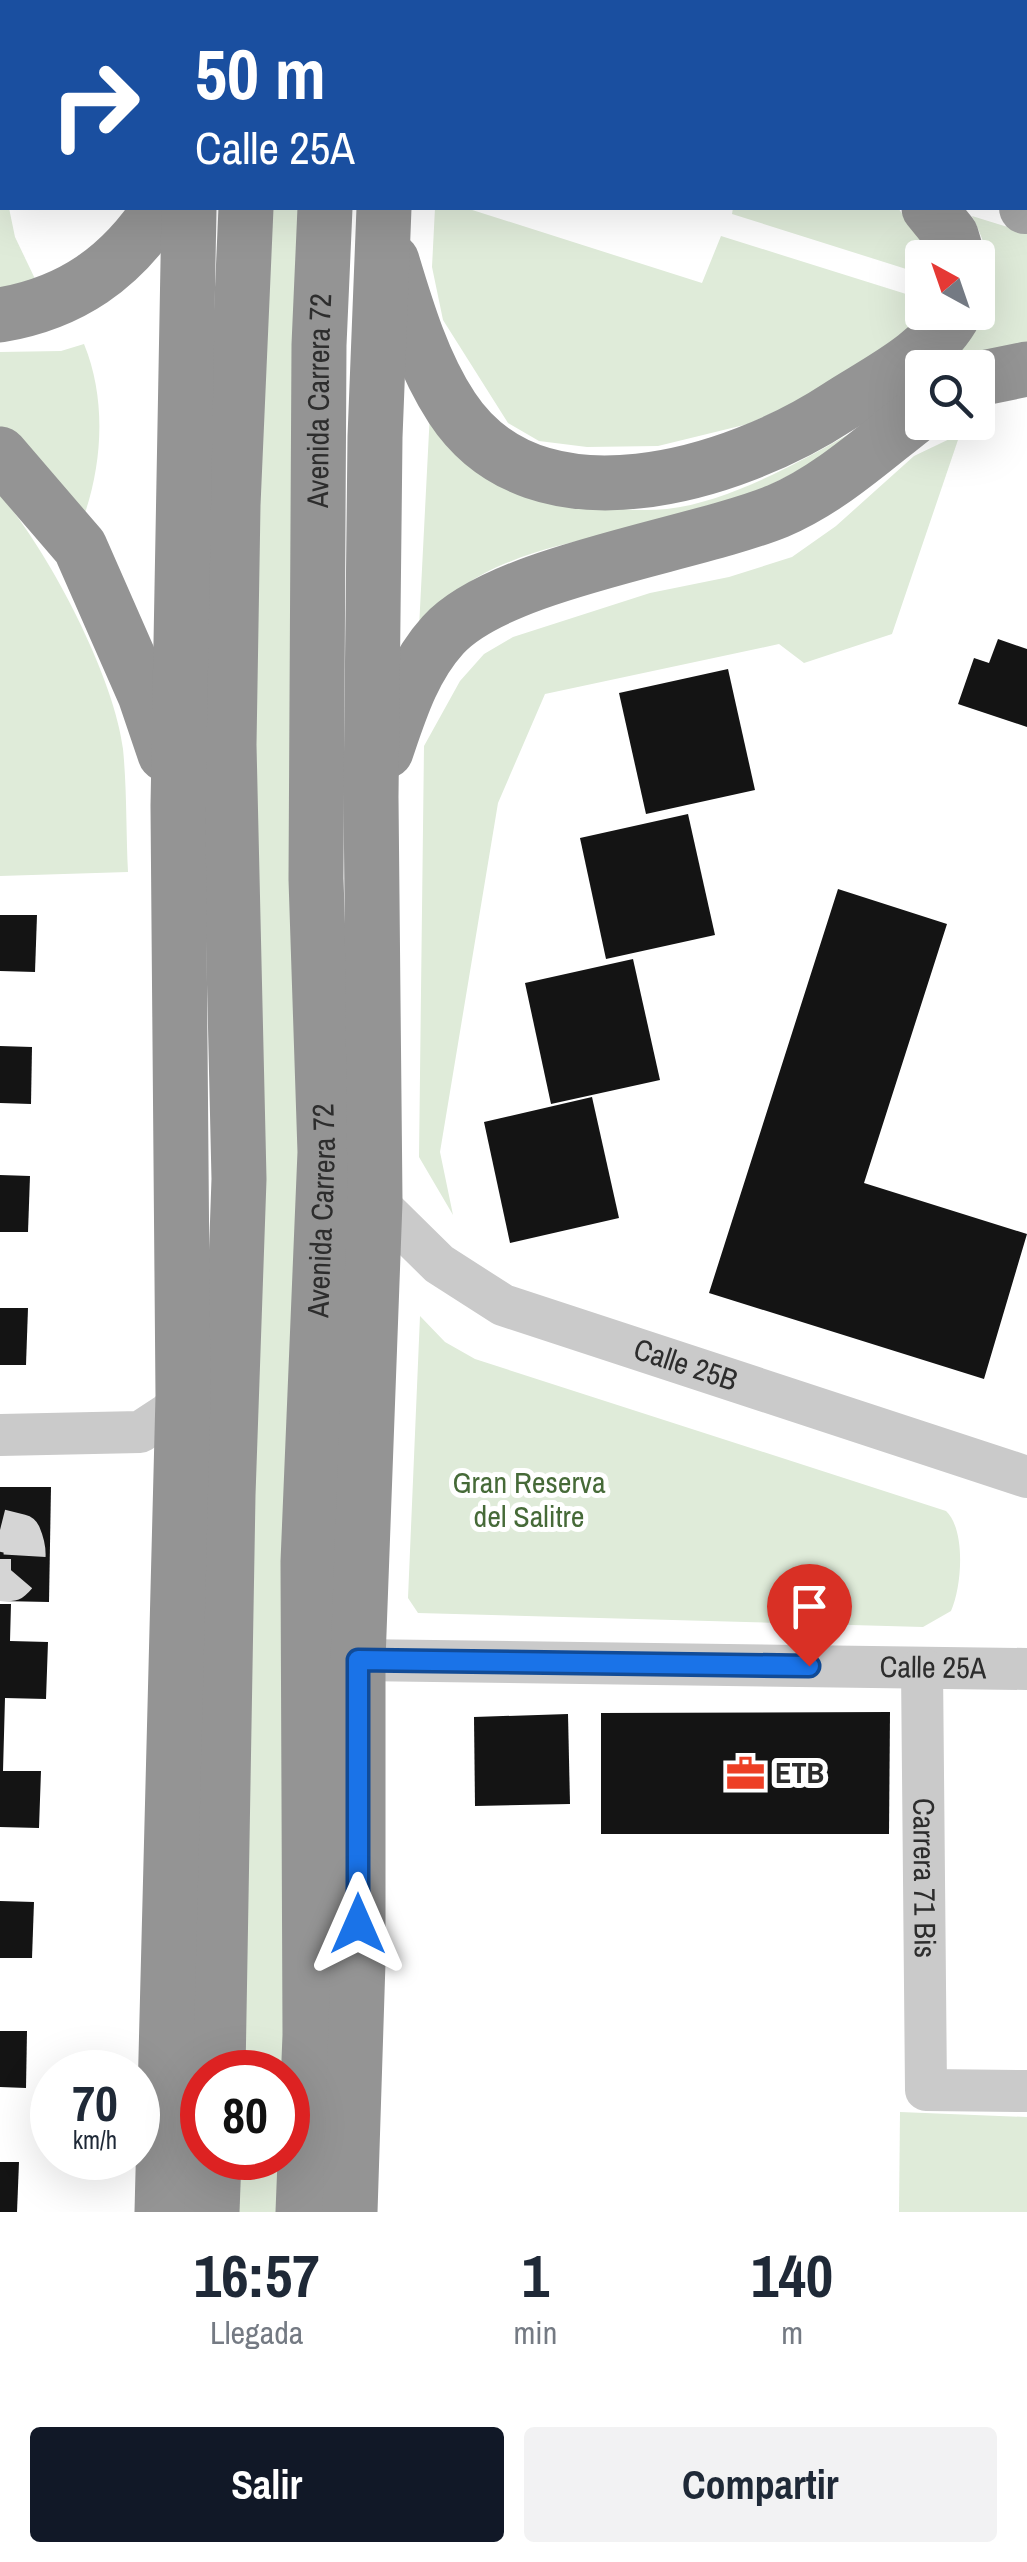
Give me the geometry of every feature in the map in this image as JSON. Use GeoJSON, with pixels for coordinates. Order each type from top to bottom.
{"type":"FeatureCollection","features":[{"type":"Feature","properties":{"kind":"highway"},"geometry":{"type":"LineString","coordinates":[[0,316],[42,308],[80,291],[121,256],[158,210]]}},
{"type":"Feature","properties":{"kind":"highway"},"geometry":{"type":"LineString","coordinates":[[162,2212],[182,1396],[178,806],[189,210]]}},
{"type":"Feature","properties":{"kind":"highway"},"geometry":{"type":"LineString","coordinates":[[218,2050],[228,1495],[239,1179],[229,746],[246,210]]}},
{"type":"Feature","properties":{"kind":"highway","name":"Avenida Carrera 72"},"geometry":{"type":"LineString","coordinates":[[303,2212],[310,2036],[308,1562],[325,1152],[316,879],[318,345],[325,210]]}},
{"type":"Feature","properties":{"kind":"highway"},"geometry":{"type":"LineString","coordinates":[[931,210],[953,240]]}},
{"type":"Feature","properties":{"kind":"highway"},"geometry":{"type":"LineString","coordinates":[[383,217],[424,355],[454,410],[508,459],[541,473],[623,483],[666,477],[761,451],[824,416],[930,346],[942,330]]}},
{"type":"Feature","properties":{"kind":"highway","name":"Avenida Carrera 72"},"geometry":{"type":"LineString","coordinates":[[350,2212],[358,1962],[358,1660],[375,1201],[371,797],[383,217]]}},
{"type":"Feature","properties":{"kind":"highway"},"geometry":{"type":"LineString","coordinates":[[995,376],[1027,369]]}},
{"type":"Feature","properties":{"kind":"highway"},"geometry":{"type":"LineString","coordinates":[[371,797],[406,694],[443,634],[473,609],[535,584],[736,527],[782,509],[826,486],[905,424]]}},
{"type":"Feature","properties":{"kind":"highway"},"geometry":{"type":"LineString","coordinates":[[0,454],[80,547],[145,695],[178,806]]}},
{"type":"Feature","properties":{"kind":"highway"},"geometry":{"type":"LineString","coordinates":[[318,703],[371,797]]}},
{"type":"Feature","properties":{"kind":"highway"},"geometry":{"type":"LineString","coordinates":[[179,942],[235,1052]]}},
{"type":"Feature","properties":{"kind":"highway"},"geometry":{"type":"LineString","coordinates":[[310,2036],[358,1962]]}},
{"type":"Feature","properties":{"kind":"highway"},"geometry":{"type":"LineString","coordinates":[[212,2212],[213,2180]]}},
{"type":"Feature","properties":{"kind":"street","name":"Calle 25B"},"geometry":{"type":"LineString","coordinates":[[375,1201],[439,1264],[503,1305],[1027,1477]]}},
{"type":"Feature","properties":{"kind":"street"},"geometry":{"type":"LineString","coordinates":[[0,1435],[140,1432],[169,1413],[182,1396]]}},
{"type":"Feature","properties":{"kind":"street","name":"Calle 25A"},"geometry":{"type":"LineString","coordinates":[[358,1660],[1027,1669]]}},
{"type":"Feature","properties":{"kind":"street","name":"Carrera 71 Bis"},"geometry":{"type":"LineString","coordinates":[[922,1668],[926,2090],[1027,2091]]}},
{"type":"Feature","properties":{"kind":"green space"},"geometry":{"type":"Polygon","coordinates":[[[0,210],[9,210],[15,237],[37,283],[0,293],[0,210]]]}},
{"type":"Feature","properties":{"kind":"green space"},"geometry":{"type":"Polygon","coordinates":[[[262,210],[307,210],[305,1020],[290,2050],[234,2050],[262,210]]]}},
{"type":"Feature","properties":{"kind":"green space"},"geometry":{"type":"Polygon","coordinates":[[[435,210],[472,210],[702,283],[721,236],[905,294],[905,330],[909,330],[888,359],[748,424],[658,446],[587,447],[539,441],[508,423],[443,320],[432,267],[435,210]]]}},
{"type":"Feature","properties":{"kind":"green space"},"geometry":{"type":"Polygon","coordinates":[[[733,210],[899,210],[922,240],[905,240],[905,269],[732,214],[733,210]]]}},
{"type":"Feature","properties":{"kind":"green space"},"geometry":{"type":"Polygon","coordinates":[[[972,216],[1027,233],[1027,350],[995,358],[995,350],[953,350],[970,330],[995,330],[995,240],[983,240],[972,216]]]}},
{"type":"Feature","properties":{"kind":"green space"},"geometry":{"type":"Polygon","coordinates":[[[84,344],[96,386],[99,430],[95,474],[84,516],[0,441],[0,352],[61,351],[84,344]]]}},
{"type":"Feature","properties":{"kind":"green space"},"geometry":{"type":"Polygon","coordinates":[[[905,403],[805,466],[731,502],[670,521],[543,550],[483,574],[457,592],[419,628],[430,412],[475,467],[507,487],[549,499],[622,509],[656,510],[699,503],[765,478],[905,403]]]}},
{"type":"Feature","properties":{"kind":"green space"},"geometry":{"type":"Polygon","coordinates":[[[947,440],[958,440],[892,634],[804,663],[779,644],[545,694],[498,803],[440,1152],[453,1215],[419,1157],[424,746],[460,681],[484,654],[513,637],[650,593],[729,577],[792,557],[836,526],[914,456],[947,440]]]}},
{"type":"Feature","properties":{"kind":"green space"},"geometry":{"type":"Polygon","coordinates":[[[0,495],[58,580],[107,686],[123,749],[128,872],[0,876],[0,495]]]}},
{"type":"Feature","properties":{"kind":"green space","name":"Gran Reserva del Salitre"},"geometry":{"type":"Polygon","coordinates":[[[420,1316],[445,1342],[475,1359],[946,1511],[957,1531],[960,1559],[951,1611],[923,1627],[418,1613],[408,1598],[420,1316]]]}},
{"type":"Feature","properties":{"kind":"green space"},"geometry":{"type":"Polygon","coordinates":[[[900,2112],[1027,2117],[1027,2212],[899,2212],[900,2112]]]}},
{"type":"Feature","properties":{"kind":"green space"},"geometry":{"type":"Polygon","coordinates":[[[231,2180],[288,2180],[288,2212],[230,2212],[231,2180]]]}},
{"type":"Feature","properties":{"kind":"building"},"geometry":{"type":"Polygon","coordinates":[[[998,639],[1027,649],[1027,727],[958,704],[974,658],[989,663],[998,639]]]}},
{"type":"Feature","properties":{"kind":"building"},"geometry":{"type":"Polygon","coordinates":[[[728,669],[755,790],[646,814],[619,693],[728,669]]]}},
{"type":"Feature","properties":{"kind":"building"},"geometry":{"type":"Polygon","coordinates":[[[688,814],[715,935],[606,959],[580,838],[688,814]]]}},
{"type":"Feature","properties":{"kind":"building"},"geometry":{"type":"Polygon","coordinates":[[[838,889],[947,924],[864,1183],[1027,1234],[984,1379],[709,1293],[838,889]]]}},
{"type":"Feature","properties":{"kind":"building"},"geometry":{"type":"Polygon","coordinates":[[[0,915],[37,915],[35,972],[0,971],[0,915]]]}},
{"type":"Feature","properties":{"kind":"building"},"geometry":{"type":"Polygon","coordinates":[[[633,959],[660,1080],[551,1104],[525,983],[633,959]]]}},
{"type":"Feature","properties":{"kind":"building"},"geometry":{"type":"Polygon","coordinates":[[[0,1046],[32,1047],[31,1104],[0,1103],[0,1046]]]}},
{"type":"Feature","properties":{"kind":"building"},"geometry":{"type":"Polygon","coordinates":[[[592,1097],[619,1218],[510,1243],[484,1122],[592,1097]]]}},
{"type":"Feature","properties":{"kind":"building"},"geometry":{"type":"Polygon","coordinates":[[[0,1175],[30,1176],[28,1232],[0,1232],[0,1175]]]}},
{"type":"Feature","properties":{"kind":"building"},"geometry":{"type":"Polygon","coordinates":[[[0,1308],[28,1308],[26,1365],[0,1365],[0,1308]]]}},
{"type":"Feature","properties":{"kind":"building"},"geometry":{"type":"Polygon","coordinates":[[[0,1487],[51,1487],[49,1602],[0,1601],[0,1487]]]}},
{"type":"Feature","properties":{"kind":"building"},"geometry":{"type":"Polygon","coordinates":[[[0,1604],[11,1604],[10,1641],[48,1642],[46,1699],[5,1698],[3,1771],[41,1771],[39,1828],[0,1827],[0,1604]]]}},
{"type":"Feature","properties":{"kind":"building","name":"ETB"},"geometry":{"type":"Polygon","coordinates":[[[890,1712],[889,1834],[601,1834],[601,1713],[890,1712]]]}},
{"type":"Feature","properties":{"kind":"building"},"geometry":{"type":"Polygon","coordinates":[[[568,1714],[570,1804],[475,1806],[474,1717],[568,1714]]]}},
{"type":"Feature","properties":{"kind":"building"},"geometry":{"type":"Polygon","coordinates":[[[0,1901],[34,1902],[32,1958],[0,1958],[0,1901]]]}},
{"type":"Feature","properties":{"kind":"building"},"geometry":{"type":"Polygon","coordinates":[[[0,2031],[27,2031],[26,2088],[0,2087],[0,2031]]]}},
{"type":"Feature","properties":{"kind":"building"},"geometry":{"type":"Polygon","coordinates":[[[0,2162],[19,2162],[17,2212],[0,2212],[0,2162]]]}},
{"type":"Feature","properties":{"kind":"tunnel"},"geometry":{"type":"LineString","coordinates":[[0,1530],[20,1535],[25,1554],[16,1575],[11,1580],[0,1580]]}},
{"type":"Feature","properties":{"kind":"place","name":"ETB"},"geometry":{"type":"Point","coordinates":[745,1773]}},
{"type":"Feature","properties":{"kind":"route"},"geometry":{"type":"LineString","coordinates":[[358,1924],[358,1660],[809,1666]]}}]}
